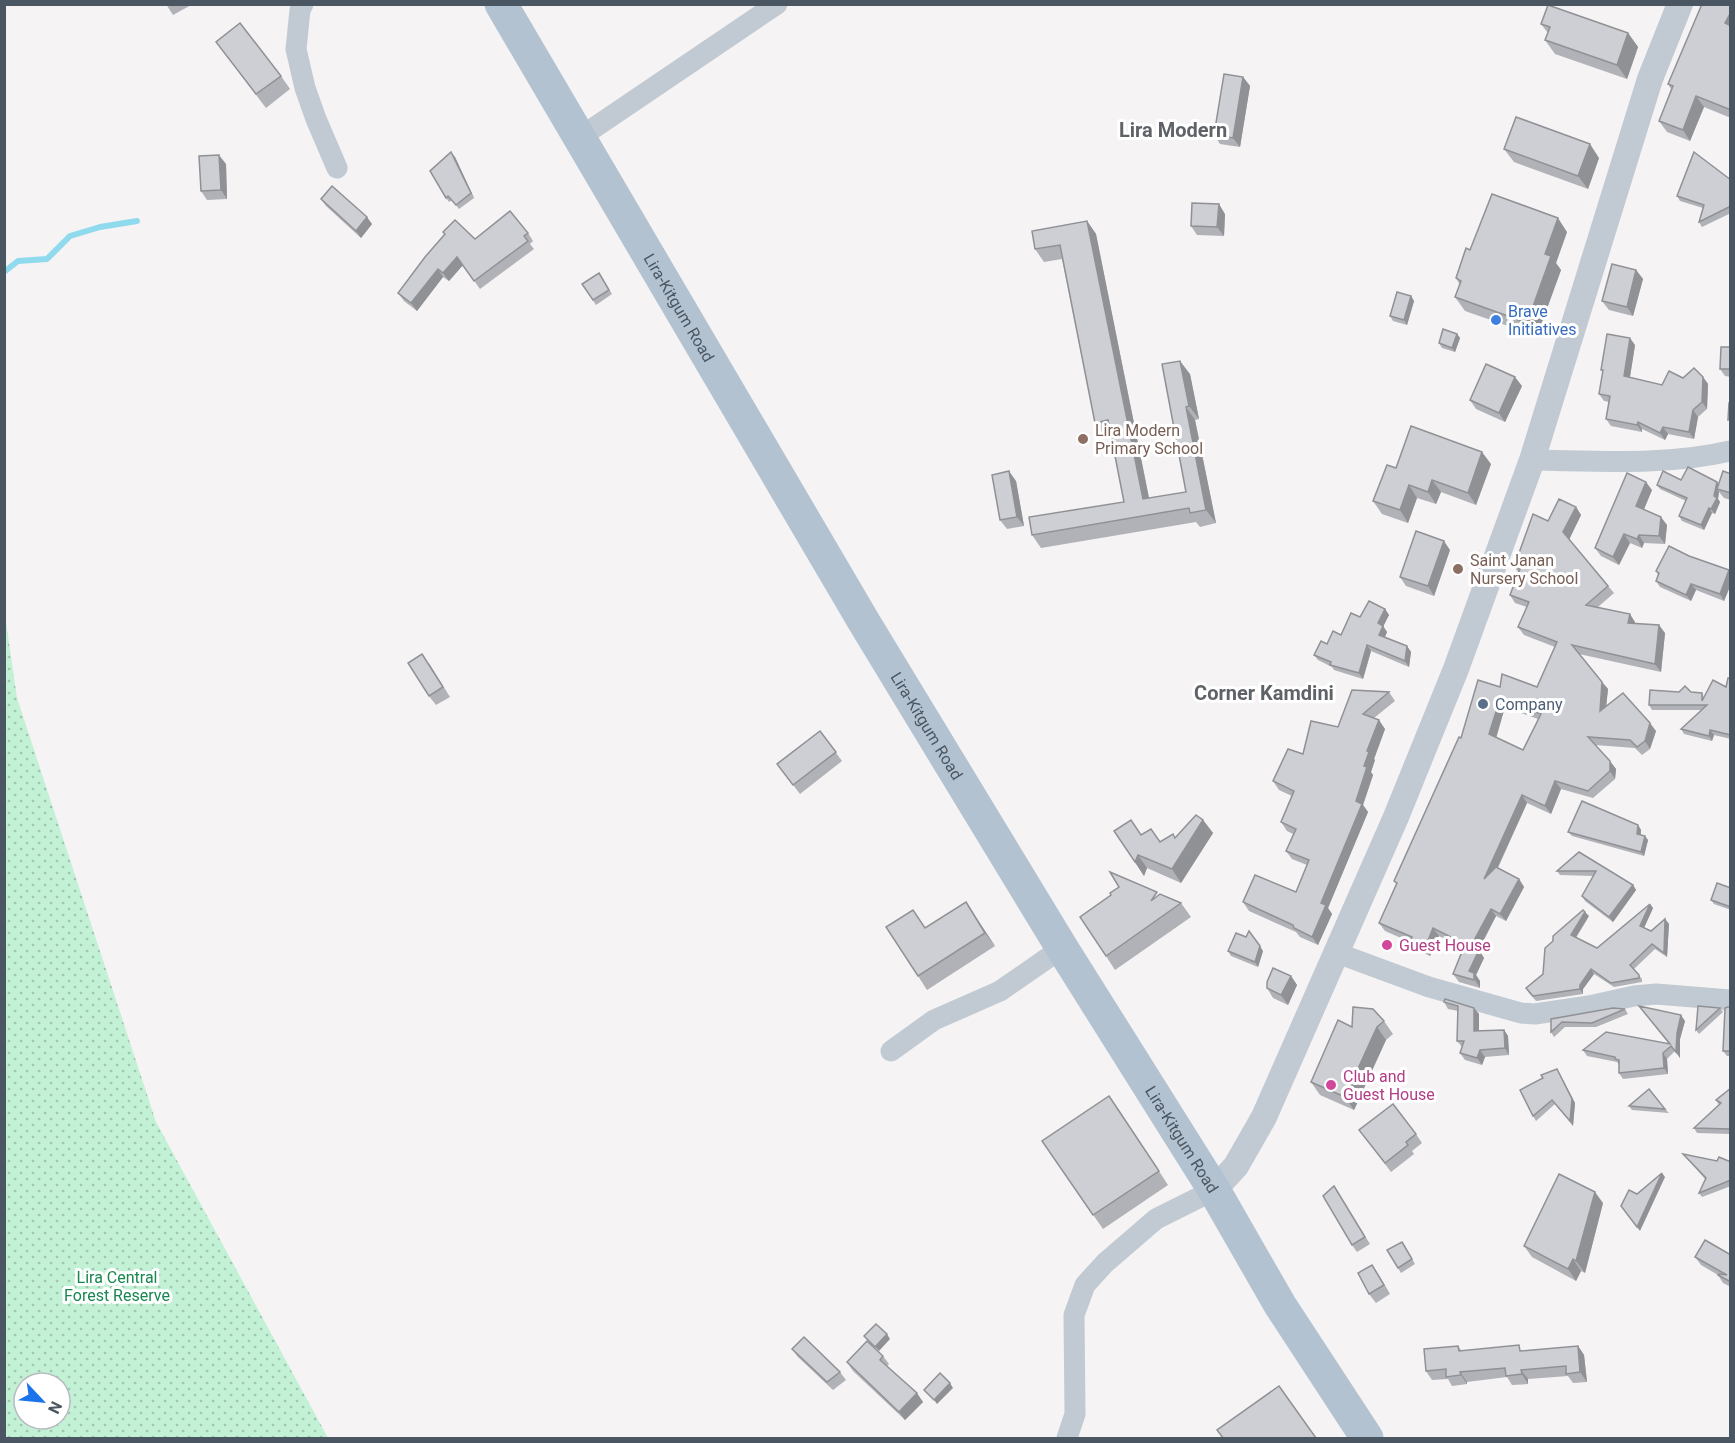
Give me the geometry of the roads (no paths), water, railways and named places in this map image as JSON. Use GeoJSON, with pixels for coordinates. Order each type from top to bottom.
{"type":"FeatureCollection","features":[{"type":"Feature","properties":{"kind":"main road","name":"Lira-Kitgum Road"},"geometry":{"type":"LineString","coordinates":[[501,4],[864,622],[1062,948],[1214,1190],[1280,1305],[1367,1438]]}},
{"type":"Feature","properties":{"kind":"street"},"geometry":{"type":"LineString","coordinates":[[303,4],[300,10],[296,50],[305,88],[337,168]]}},
{"type":"Feature","properties":{"kind":"street"},"geometry":{"type":"LineString","coordinates":[[579,138],[777,4]]}},
{"type":"Feature","properties":{"kind":"street"},"geometry":{"type":"LineString","coordinates":[[1067,1438],[1075,1414],[1074,1315],[1085,1286],[1105,1263],[1156,1219],[1214,1190],[1236,1166],[1264,1117],[1396,817],[1456,669],[1532,460],[1650,79],[1680,4]]}},
{"type":"Feature","properties":{"kind":"street"},"geometry":{"type":"LineString","coordinates":[[1532,460],[1666,462],[1702,458],[1731,451]]}},
{"type":"Feature","properties":{"kind":"street"},"geometry":{"type":"LineString","coordinates":[[891,1051],[934,1020],[1000,991],[1062,948]]}},
{"type":"Feature","properties":{"kind":"street"},"geometry":{"type":"LineString","coordinates":[[1337,952],[1429,987],[1521,1013],[1535,1014],[1656,994],[1731,1000]]}},
{"type":"Feature","properties":{"kind":"waterway"},"geometry":{"type":"LineString","coordinates":[[4,272],[18,261],[47,259],[70,236],[100,227],[137,221]]}},
{"type":"Feature","properties":{"kind":"place","name":"Brave Initiatives"},"geometry":{"type":"Point","coordinates":[1496,320]}},
{"type":"Feature","properties":{"kind":"place","name":"Lira Modern Primary School"},"geometry":{"type":"Point","coordinates":[1083,439]}},
{"type":"Feature","properties":{"kind":"place","name":"Saint Janan Nursery School"},"geometry":{"type":"Point","coordinates":[1458,569]}},
{"type":"Feature","properties":{"kind":"place","name":"Company"},"geometry":{"type":"Point","coordinates":[1483,704]}},
{"type":"Feature","properties":{"kind":"place","name":"Guest House"},"geometry":{"type":"Point","coordinates":[1387,945]}},
{"type":"Feature","properties":{"kind":"place","name":"Club and Guest House"},"geometry":{"type":"Point","coordinates":[1331,1085]}},
{"type":"Feature","properties":{"kind":"district","name":"Lira Modern"},"geometry":{"type":"Point","coordinates":[1173,130]}},
{"type":"Feature","properties":{"kind":"district","name":"Corner Kamdini"},"geometry":{"type":"Point","coordinates":[1264,693]}},
{"type":"Feature","properties":{"kind":"park label","name":"Lira Central Forest Reserve"},"geometry":{"type":"Point","coordinates":[117,1286]}}]}
